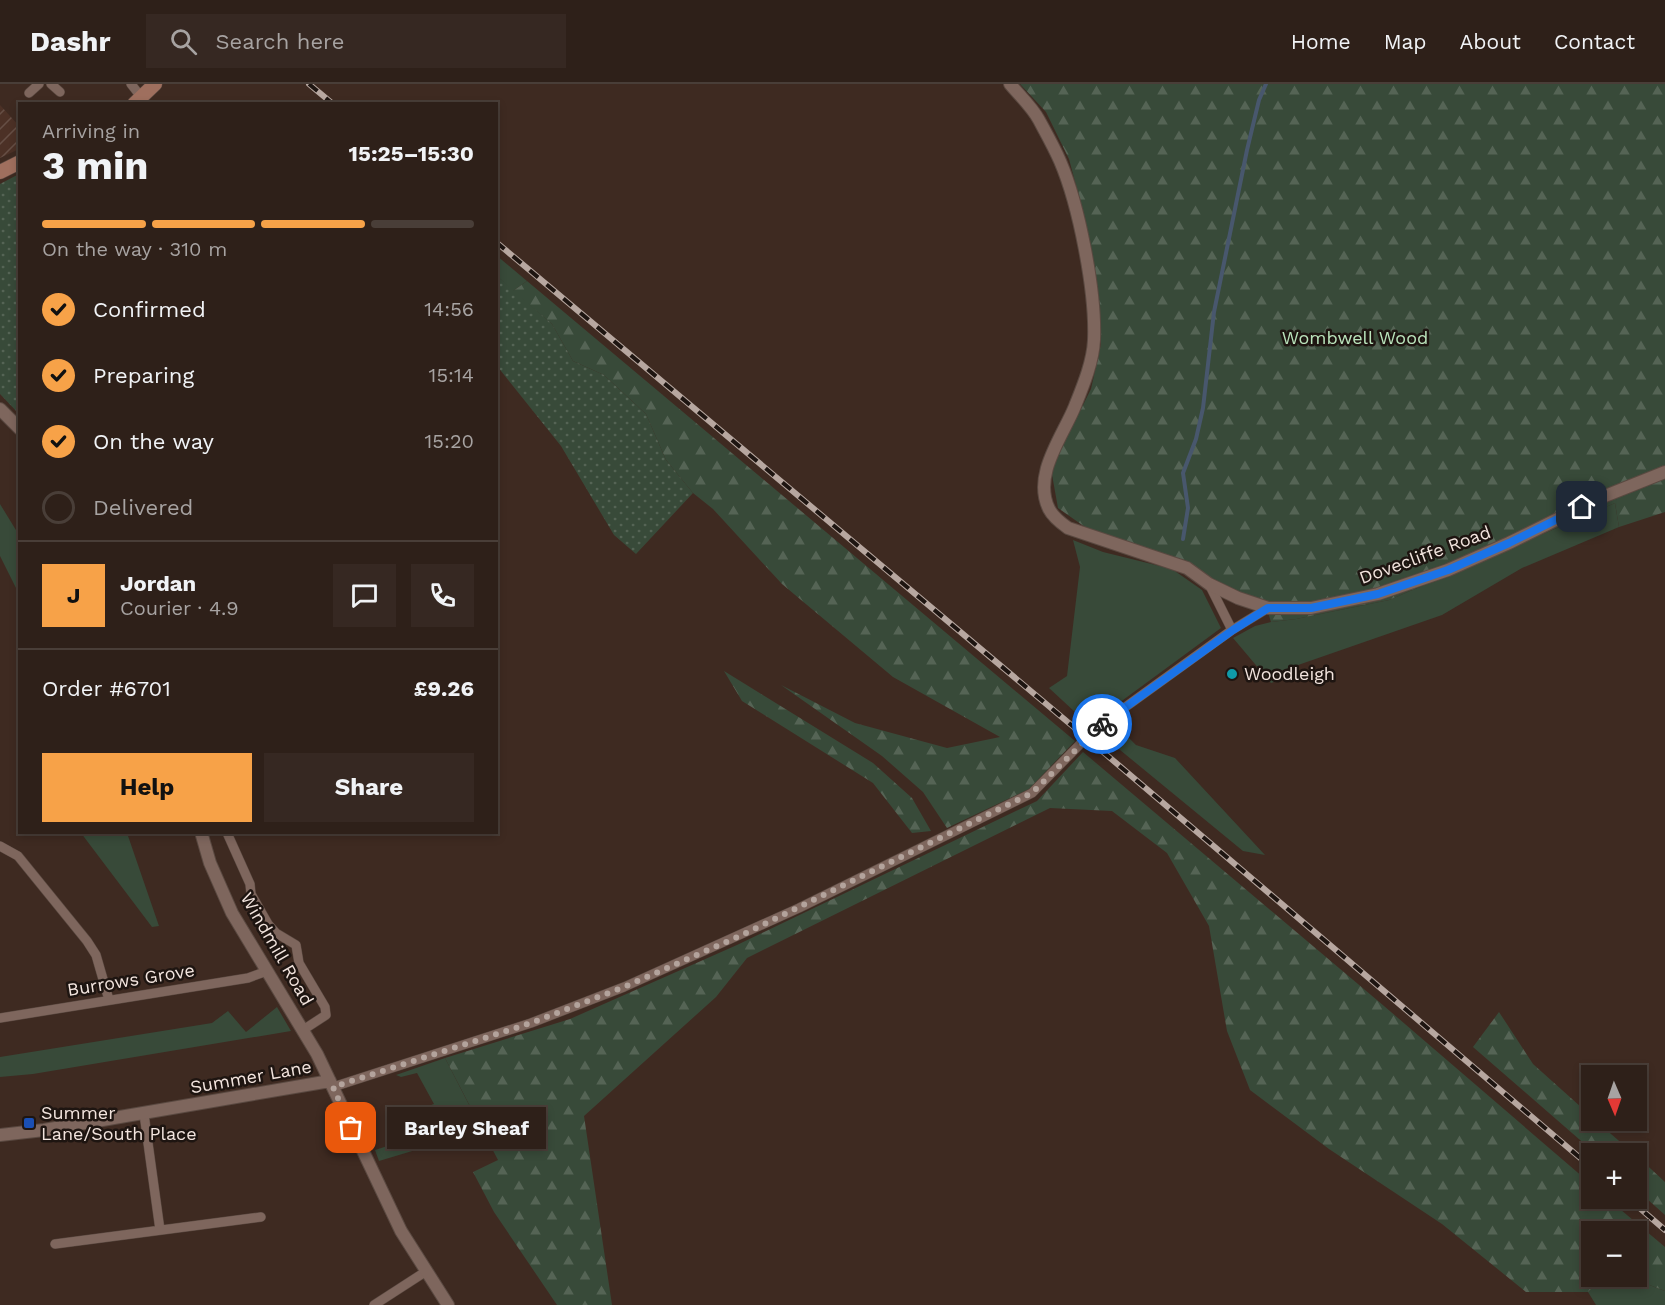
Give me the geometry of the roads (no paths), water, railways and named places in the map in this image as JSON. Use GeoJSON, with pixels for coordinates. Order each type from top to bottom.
{"type":"FeatureCollection","features":[{"type":"Feature","properties":{"kind":"main road"},"geometry":{"type":"LineString","coordinates":[[138,101],[155,84]]}},
{"type":"Feature","properties":{"kind":"main road"},"geometry":{"type":"LineString","coordinates":[[0,172],[18,163]]}},
{"type":"Feature","properties":{"kind":"street"},"geometry":{"type":"LineString","coordinates":[[29,93],[39,84]]}},
{"type":"Feature","properties":{"kind":"street"},"geometry":{"type":"LineString","coordinates":[[51,84],[60,92]]}},
{"type":"Feature","properties":{"kind":"street"},"geometry":{"type":"LineString","coordinates":[[131,84],[138,101]]}},
{"type":"Feature","properties":{"kind":"street","name":"Dovecliffe Road"},"geometry":{"type":"LineString","coordinates":[[1010,84],[1038,117],[1060,162],[1076,210],[1092,300],[1094,342],[1086,378],[1048,465],[1045,478],[1048,508],[1056,519],[1068,528],[1187,568],[1209,584],[1238,598],[1268,608],[1311,608],[1378,594],[1448,570],[1600,498],[1665,472]]}},
{"type":"Feature","properties":{"kind":"street"},"geometry":{"type":"LineString","coordinates":[[0,410],[18,427]]}},
{"type":"Feature","properties":{"kind":"street"},"geometry":{"type":"LineString","coordinates":[[1209,584],[1233,630]]}},
{"type":"Feature","properties":{"kind":"street"},"geometry":{"type":"LineString","coordinates":[[331,1084],[531,1023],[624,987],[780,917],[1032,793],[1095,729],[1233,630],[1268,608]]}},
{"type":"Feature","properties":{"kind":"street","name":"Windmill Road"},"geometry":{"type":"LineString","coordinates":[[202,834],[210,863],[232,913],[303,1030],[401,1232],[448,1305]]}},
{"type":"Feature","properties":{"kind":"street"},"geometry":{"type":"LineString","coordinates":[[228,836],[250,884],[251,894],[262,914],[276,933],[296,945],[299,963],[325,1007],[326,1015],[303,1030]]}},
{"type":"Feature","properties":{"kind":"street"},"geometry":{"type":"LineString","coordinates":[[0,846],[18,856],[87,941],[96,955],[110,1000]]}},
{"type":"Feature","properties":{"kind":"street","name":"Burrows Grove"},"geometry":{"type":"LineString","coordinates":[[0,1018],[248,978],[267,971]]}},
{"type":"Feature","properties":{"kind":"street","name":"Summer Lane"},"geometry":{"type":"LineString","coordinates":[[0,1135],[331,1084]]}},
{"type":"Feature","properties":{"kind":"street"},"geometry":{"type":"LineString","coordinates":[[144,1113],[160,1230]]}},
{"type":"Feature","properties":{"kind":"street"},"geometry":{"type":"LineString","coordinates":[[55,1244],[261,1217]]}},
{"type":"Feature","properties":{"kind":"street"},"geometry":{"type":"LineString","coordinates":[[374,1305],[425,1272]]}},
{"type":"Feature","properties":{"kind":"waterway"},"geometry":{"type":"LineString","coordinates":[[1183,539],[1188,508],[1183,473],[1196,439],[1203,408],[1214,312],[1247,150],[1259,100],[1266,84]]}},
{"type":"Feature","properties":{"kind":"railway"},"geometry":{"type":"LineString","coordinates":[[309,84],[331,102]]}},
{"type":"Feature","properties":{"kind":"railway"},"geometry":{"type":"LineString","coordinates":[[498,244],[1082,734],[1581,1159]]}},
{"type":"Feature","properties":{"kind":"railway"},"geometry":{"type":"LineString","coordinates":[[1641,1209],[1665,1230]]}},
{"type":"Feature","properties":{"kind":"place","name":"Woodleigh"},"geometry":{"type":"Point","coordinates":[1232,674]}},
{"type":"Feature","properties":{"kind":"place","name":"Summer Lane/South Place"},"geometry":{"type":"Point","coordinates":[29,1123]}},
{"type":"Feature","properties":{"kind":"place","name":"Barley Sheaf"},"geometry":{"type":"Point","coordinates":[351,1128]}},
{"type":"Feature","properties":{"kind":"park label","name":"Wombwell Wood"},"geometry":{"type":"Point","coordinates":[1355,338]}}]}
